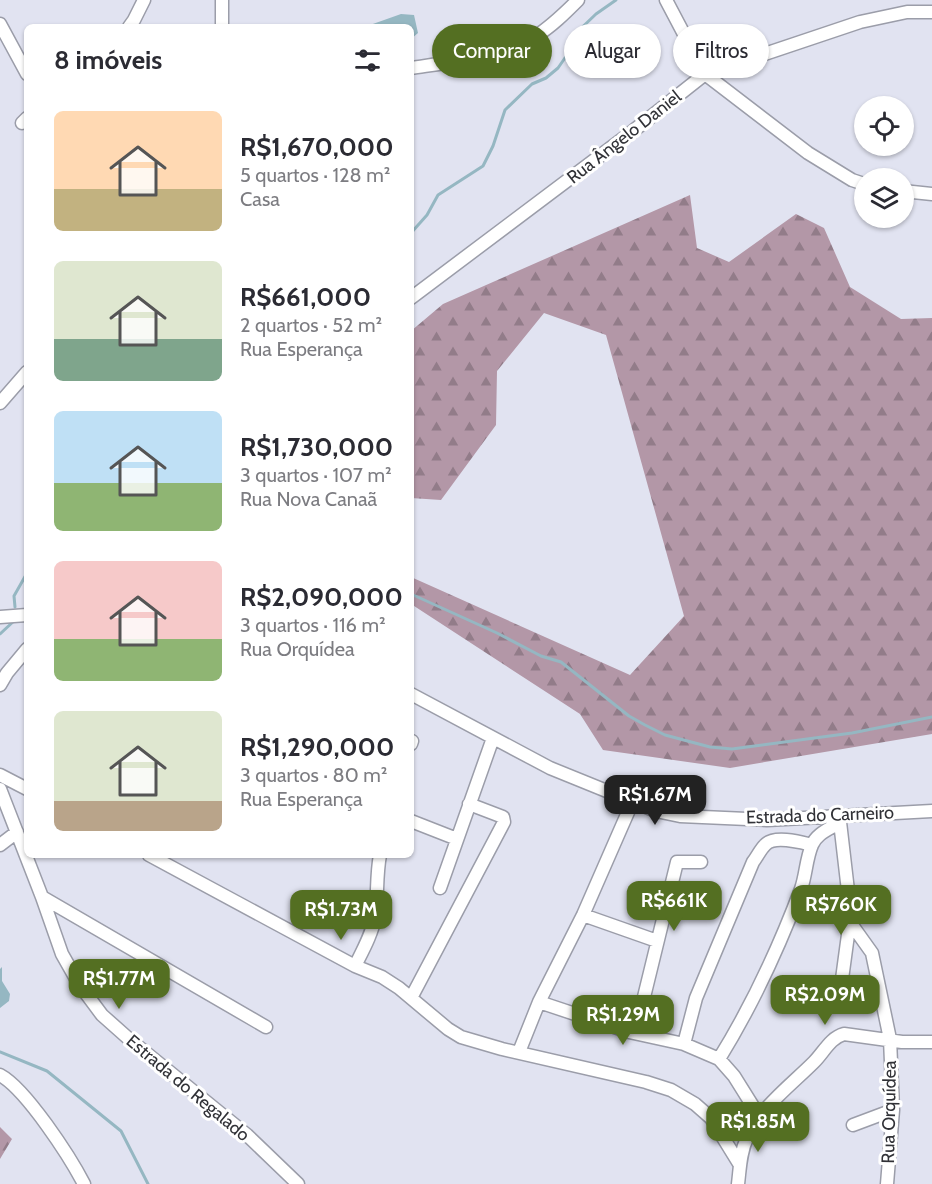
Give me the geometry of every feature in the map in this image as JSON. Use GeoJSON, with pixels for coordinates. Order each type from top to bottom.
{"type":"FeatureCollection","features":[{"type":"Feature","properties":{"kind":"street"},"geometry":{"type":"LineString","coordinates":[[131,24],[144,0]]}},
{"type":"Feature","properties":{"kind":"street"},"geometry":{"type":"LineString","coordinates":[[222,0],[222,24]]}},
{"type":"Feature","properties":{"kind":"street"},"geometry":{"type":"LineString","coordinates":[[414,68],[480,57],[520,44],[547,29],[578,0]]}},
{"type":"Feature","properties":{"kind":"street"},"geometry":{"type":"LineString","coordinates":[[666,0],[679,24]]}},
{"type":"Feature","properties":{"kind":"street","name":"Rua Ângelo Daniel"},"geometry":{"type":"LineString","coordinates":[[769,53],[860,22],[907,12],[932,12]]}},
{"type":"Feature","properties":{"kind":"street"},"geometry":{"type":"LineString","coordinates":[[0,24],[24,68]]}},
{"type":"Feature","properties":{"kind":"street","name":"Rua Ângelo Daniel"},"geometry":{"type":"LineString","coordinates":[[414,296],[700,78]]}},
{"type":"Feature","properties":{"kind":"street"},"geometry":{"type":"LineString","coordinates":[[710,78],[808,153],[854,181]]}},
{"type":"Feature","properties":{"kind":"street"},"geometry":{"type":"LineString","coordinates":[[914,192],[932,194]]}},
{"type":"Feature","properties":{"kind":"street"},"geometry":{"type":"LineString","coordinates":[[0,403],[24,375]]}},
{"type":"Feature","properties":{"kind":"street"},"geometry":{"type":"LineString","coordinates":[[0,617],[24,615]]}},
{"type":"Feature","properties":{"kind":"street"},"geometry":{"type":"LineString","coordinates":[[0,685],[24,653]]}},
{"type":"Feature","properties":{"kind":"street","name":"Estrada do Carneiro"},"geometry":{"type":"LineString","coordinates":[[414,696],[550,768],[656,811],[680,816],[767,820],[840,818],[932,811]]}},
{"type":"Feature","properties":{"kind":"street"},"geometry":{"type":"LineString","coordinates":[[440,888],[493,738]]}},
{"type":"Feature","properties":{"kind":"street"},"geometry":{"type":"LineString","coordinates":[[0,775],[24,787]]}},
{"type":"Feature","properties":{"kind":"street","name":"Estrada do Regalado"},"geometry":{"type":"LineString","coordinates":[[0,789],[24,852]]}},
{"type":"Feature","properties":{"kind":"street"},"geometry":{"type":"LineString","coordinates":[[519,1052],[538,1002],[583,915],[632,802]]}},
{"type":"Feature","properties":{"kind":"street"},"geometry":{"type":"LineString","coordinates":[[411,998],[504,822],[503,817],[469,804]]}},
{"type":"Feature","properties":{"kind":"street"},"geometry":{"type":"LineString","coordinates":[[719,1059],[751,1007],[769,968],[802,886],[812,845],[817,837],[840,818]]}},
{"type":"Feature","properties":{"kind":"street"},"geometry":{"type":"LineString","coordinates":[[840,818],[849,888],[850,916],[842,980]]}},
{"type":"Feature","properties":{"kind":"street"},"geometry":{"type":"LineString","coordinates":[[414,822],[457,839]]}},
{"type":"Feature","properties":{"kind":"street"},"geometry":{"type":"LineString","coordinates":[[0,846],[16,832]]}},
{"type":"Feature","properties":{"kind":"street"},"geometry":{"type":"LineString","coordinates":[[684,1044],[696,998],[753,862],[765,844],[773,841],[788,840],[812,845]]}},
{"type":"Feature","properties":{"kind":"street","name":"Estrada do Regalado"},"geometry":{"type":"LineString","coordinates":[[26,858],[62,954],[79,984],[102,1015],[247,1135],[298,1184]]}},
{"type":"Feature","properties":{"kind":"street"},"geometry":{"type":"LineString","coordinates":[[155,858],[391,983],[454,1034],[469,1040],[671,1090],[695,1104],[711,1118],[740,1165]]}},
{"type":"Feature","properties":{"kind":"street"},"geometry":{"type":"LineString","coordinates":[[355,966],[375,919],[379,858]]}},
{"type":"Feature","properties":{"kind":"street"},"geometry":{"type":"LineString","coordinates":[[644,997],[677,862],[701,862]]}},
{"type":"Feature","properties":{"kind":"street"},"geometry":{"type":"LineString","coordinates":[[42,897],[266,1027]]}},
{"type":"Feature","properties":{"kind":"street"},"geometry":{"type":"LineString","coordinates":[[583,915],[657,941]]}},
{"type":"Feature","properties":{"kind":"street","name":"Rua Orquídea"},"geometry":{"type":"LineString","coordinates":[[850,916],[854,929],[872,953],[890,1039],[892,1110],[887,1184]]}},
{"type":"Feature","properties":{"kind":"street"},"geometry":{"type":"LineString","coordinates":[[538,1002],[629,1032],[684,1044],[719,1059],[734,1076],[759,1116]]}},
{"type":"Feature","properties":{"kind":"street"},"geometry":{"type":"LineString","coordinates":[[738,1184],[747,1139],[759,1116],[817,1059],[836,1036],[844,1034],[902,1042],[932,1042]]}},
{"type":"Feature","properties":{"kind":"street"},"geometry":{"type":"LineString","coordinates":[[0,1075],[22,1093],[74,1164],[84,1184]]}},
{"type":"Feature","properties":{"kind":"street"},"geometry":{"type":"LineString","coordinates":[[853,1125],[892,1110]]}},
{"type":"Feature","properties":{"kind":"green space"},"geometry":{"type":"Polygon","coordinates":[[[690,195],[697,248],[729,262],[796,214],[824,228],[850,287],[901,319],[932,318],[932,734],[730,768],[603,750],[580,714],[414,606],[414,578],[630,675],[684,616],[606,335],[544,313],[497,371],[496,425],[441,500],[414,498],[414,328],[443,304],[690,195]]]}},
{"type":"Feature","properties":{"kind":"green space"},"geometry":{"type":"Polygon","coordinates":[[[0,1127],[12,1139],[0,1159],[0,1127]]]}},
{"type":"Feature","properties":{"kind":"water"},"geometry":{"type":"Polygon","coordinates":[[[401,14],[414,15],[418,33],[414,36],[414,24],[373,24],[401,14]]]}},
{"type":"Feature","properties":{"kind":"water"},"geometry":{"type":"Polygon","coordinates":[[[2,967],[2,981],[10,994],[9,1001],[0,1008],[0,969],[2,967]]]}},
{"type":"Feature","properties":{"kind":"waterway"},"geometry":{"type":"LineString","coordinates":[[414,230],[427,215],[438,195],[483,166],[493,146],[505,110],[532,84],[546,78],[558,68],[567,55],[571,38],[596,14],[616,0]]}},
{"type":"Feature","properties":{"kind":"waterway"},"geometry":{"type":"LineString","coordinates":[[15,607],[14,596],[24,578]]}},
{"type":"Feature","properties":{"kind":"waterway"},"geometry":{"type":"LineString","coordinates":[[414,595],[541,656],[561,662],[629,716],[645,725],[665,735],[710,747],[732,749],[852,733],[932,717]]}},
{"type":"Feature","properties":{"kind":"waterway"},"geometry":{"type":"LineString","coordinates":[[0,634],[15,620]]}},
{"type":"Feature","properties":{"kind":"waterway"},"geometry":{"type":"LineString","coordinates":[[0,1052],[47,1071],[121,1131],[148,1184]]}}]}
